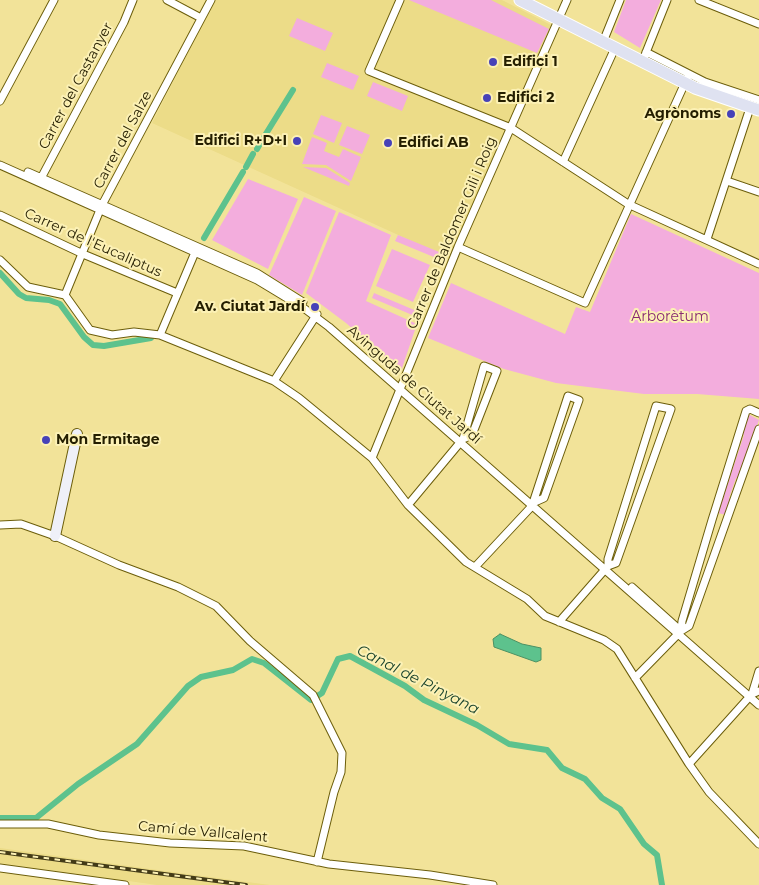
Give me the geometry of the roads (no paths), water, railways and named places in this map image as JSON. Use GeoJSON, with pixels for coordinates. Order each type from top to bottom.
{"type":"FeatureCollection","features":[{"type":"Feature","properties":{"kind":"main road"},"geometry":{"type":"LineString","coordinates":[[520,0],[615,48],[644,57],[686,78],[756,106]]}},
{"type":"Feature","properties":{"kind":"street"},"geometry":{"type":"LineString","coordinates":[[0,100],[54,0]]}},
{"type":"Feature","properties":{"kind":"street","name":"Carrer del Castanyer"},"geometry":{"type":"LineString","coordinates":[[40,180],[124,22],[133,0]]}},
{"type":"Feature","properties":{"kind":"street"},"geometry":{"type":"LineString","coordinates":[[167,0],[201,18]]}},
{"type":"Feature","properties":{"kind":"street","name":"Carrer del Salze"},"geometry":{"type":"LineString","coordinates":[[65,295],[102,208],[211,0]]}},
{"type":"Feature","properties":{"kind":"street"},"geometry":{"type":"LineString","coordinates":[[400,0],[369,71],[510,128],[628,204],[759,264]]}},
{"type":"Feature","properties":{"kind":"street","name":"Carrer de Baldomer Gili i Roig"},"geometry":{"type":"LineString","coordinates":[[372,458],[458,246],[560,20],[567,0]]}},
{"type":"Feature","properties":{"kind":"street"},"geometry":{"type":"LineString","coordinates":[[603,42],[620,0]]}},
{"type":"Feature","properties":{"kind":"street"},"geometry":{"type":"LineString","coordinates":[[644,57],[667,0]]}},
{"type":"Feature","properties":{"kind":"street"},"geometry":{"type":"LineString","coordinates":[[699,0],[759,24]]}},
{"type":"Feature","properties":{"kind":"street"},"geometry":{"type":"LineString","coordinates":[[563,162],[615,48]]}},
{"type":"Feature","properties":{"kind":"street"},"geometry":{"type":"LineString","coordinates":[[458,246],[585,302],[616,237],[628,204],[686,78]]}},
{"type":"Feature","properties":{"kind":"street"},"geometry":{"type":"LineString","coordinates":[[707,239],[756,106]]}},
{"type":"Feature","properties":{"kind":"street","name":"Avinguda de Ciutat Jardí"},"geometry":{"type":"LineString","coordinates":[[0,160],[196,250],[257,280],[316,314],[759,699]]}},
{"type":"Feature","properties":{"kind":"street","name":"Avinguda de Ciutat Jardí"},"geometry":{"type":"LineString","coordinates":[[0,165],[40,180]]}},
{"type":"Feature","properties":{"kind":"street"},"geometry":{"type":"LineString","coordinates":[[727,181],[759,192]]}},
{"type":"Feature","properties":{"kind":"street","name":"Carrer de l'Eucaliptus"},"geometry":{"type":"LineString","coordinates":[[0,215],[83,254],[177,293]]}},
{"type":"Feature","properties":{"kind":"street"},"geometry":{"type":"LineString","coordinates":[[160,335],[196,250]]}},
{"type":"Feature","properties":{"kind":"street"},"geometry":{"type":"LineString","coordinates":[[0,260],[28,287],[65,295],[90,330],[112,335],[134,332],[160,335],[274,381],[299,398],[372,458],[408,505],[446,544],[475,567],[527,599],[545,616],[604,640],[617,648],[689,764],[709,792],[759,844]]}},
{"type":"Feature","properties":{"kind":"street"},"geometry":{"type":"LineString","coordinates":[[274,381],[316,314]]}},
{"type":"Feature","properties":{"kind":"street"},"geometry":{"type":"LineString","coordinates":[[408,505],[462,441],[472,435],[497,371],[484,366],[462,441]]}},
{"type":"Feature","properties":{"kind":"street"},"geometry":{"type":"LineString","coordinates":[[475,567],[534,504],[544,498],[579,400],[568,396],[534,504]]}},
{"type":"Feature","properties":{"kind":"street"},"geometry":{"type":"LineString","coordinates":[[559,622],[607,568],[616,563],[671,409],[663,406],[656,406],[607,568]]}},
{"type":"Feature","properties":{"kind":"street"},"geometry":{"type":"LineString","coordinates":[[680,632],[746,411],[750,409],[759,413]]}},
{"type":"Feature","properties":{"kind":"street"},"geometry":{"type":"LineString","coordinates":[[635,678],[680,632],[689,626],[724,523],[759,429]]}},
{"type":"Feature","properties":{"kind":"street"},"geometry":{"type":"LineString","coordinates":[[55,536],[77,434]]}},
{"type":"Feature","properties":{"kind":"street"},"geometry":{"type":"LineString","coordinates":[[633,478],[644,482]]}},
{"type":"Feature","properties":{"kind":"street"},"geometry":{"type":"LineString","coordinates":[[712,520],[724,523]]}},
{"type":"Feature","properties":{"kind":"street"},"geometry":{"type":"LineString","coordinates":[[0,525],[21,524],[55,536],[119,565],[178,587],[216,606],[250,641],[315,698],[342,753],[341,772],[329,810],[317,862]]}},
{"type":"Feature","properties":{"kind":"street"},"geometry":{"type":"LineString","coordinates":[[689,764],[754,694],[759,671]]}},
{"type":"Feature","properties":{"kind":"street","name":"Avinguda de Ciutat Jardí"},"geometry":{"type":"LineString","coordinates":[[754,694],[759,706]]}},
{"type":"Feature","properties":{"kind":"street","name":"Camí de Vallcalent"},"geometry":{"type":"LineString","coordinates":[[0,824],[48,824],[99,835],[170,844],[244,846],[317,862],[454,878],[493,885]]}},
{"type":"Feature","properties":{"kind":"street"},"geometry":{"type":"LineString","coordinates":[[0,868],[125,885]]}},
{"type":"Feature","properties":{"kind":"waterway","name":"Canal de Pinyana"},"geometry":{"type":"LineString","coordinates":[[264,137],[293,90]]}},
{"type":"Feature","properties":{"kind":"waterway","name":"Canal de Pinyana"},"geometry":{"type":"LineString","coordinates":[[257,149],[261,142]]}},
{"type":"Feature","properties":{"kind":"waterway","name":"Canal de Pinyana"},"geometry":{"type":"LineString","coordinates":[[246,167],[253,154]]}},
{"type":"Feature","properties":{"kind":"waterway","name":"Canal de Pinyana"},"geometry":{"type":"LineString","coordinates":[[204,238],[243,172]]}},
{"type":"Feature","properties":{"kind":"waterway","name":"Canal de Pinyana"},"geometry":{"type":"LineString","coordinates":[[0,273],[19,294],[26,298],[49,300],[60,304],[84,337],[93,345],[104,346],[151,338]]}},
{"type":"Feature","properties":{"kind":"waterway","name":"Canal de Pinyana"},"geometry":{"type":"LineString","coordinates":[[0,818],[36,818],[78,784],[137,744],[188,686],[201,677],[233,670],[252,659],[264,663],[311,700],[322,693],[338,659],[350,656],[405,686],[424,700],[477,725],[509,744],[547,750],[562,768],[585,779],[602,798],[620,809],[644,844],[657,855],[662,885]]}},
{"type":"Feature","properties":{"kind":"railway"},"geometry":{"type":"LineString","coordinates":[[0,852],[246,885]]}},
{"type":"Feature","properties":{"kind":"place","name":"Edifici 1"},"geometry":{"type":"Point","coordinates":[493,62]}},
{"type":"Feature","properties":{"kind":"place","name":"Edifici 2"},"geometry":{"type":"Point","coordinates":[487,98]}},
{"type":"Feature","properties":{"kind":"place","name":"Agrònoms"},"geometry":{"type":"Point","coordinates":[731,114]}},
{"type":"Feature","properties":{"kind":"place","name":"Edifici R+D+I"},"geometry":{"type":"Point","coordinates":[297,141]}},
{"type":"Feature","properties":{"kind":"place","name":"Edifici AB"},"geometry":{"type":"Point","coordinates":[388,143]}},
{"type":"Feature","properties":{"kind":"place","name":"Av. Ciutat Jardí"},"geometry":{"type":"Point","coordinates":[315,307]}},
{"type":"Feature","properties":{"kind":"place","name":"Mon Ermitage"},"geometry":{"type":"Point","coordinates":[46,440]}},
{"type":"Feature","properties":{"kind":"park label","name":"Arborètum"},"geometry":{"type":"Point","coordinates":[670,317]}}]}
